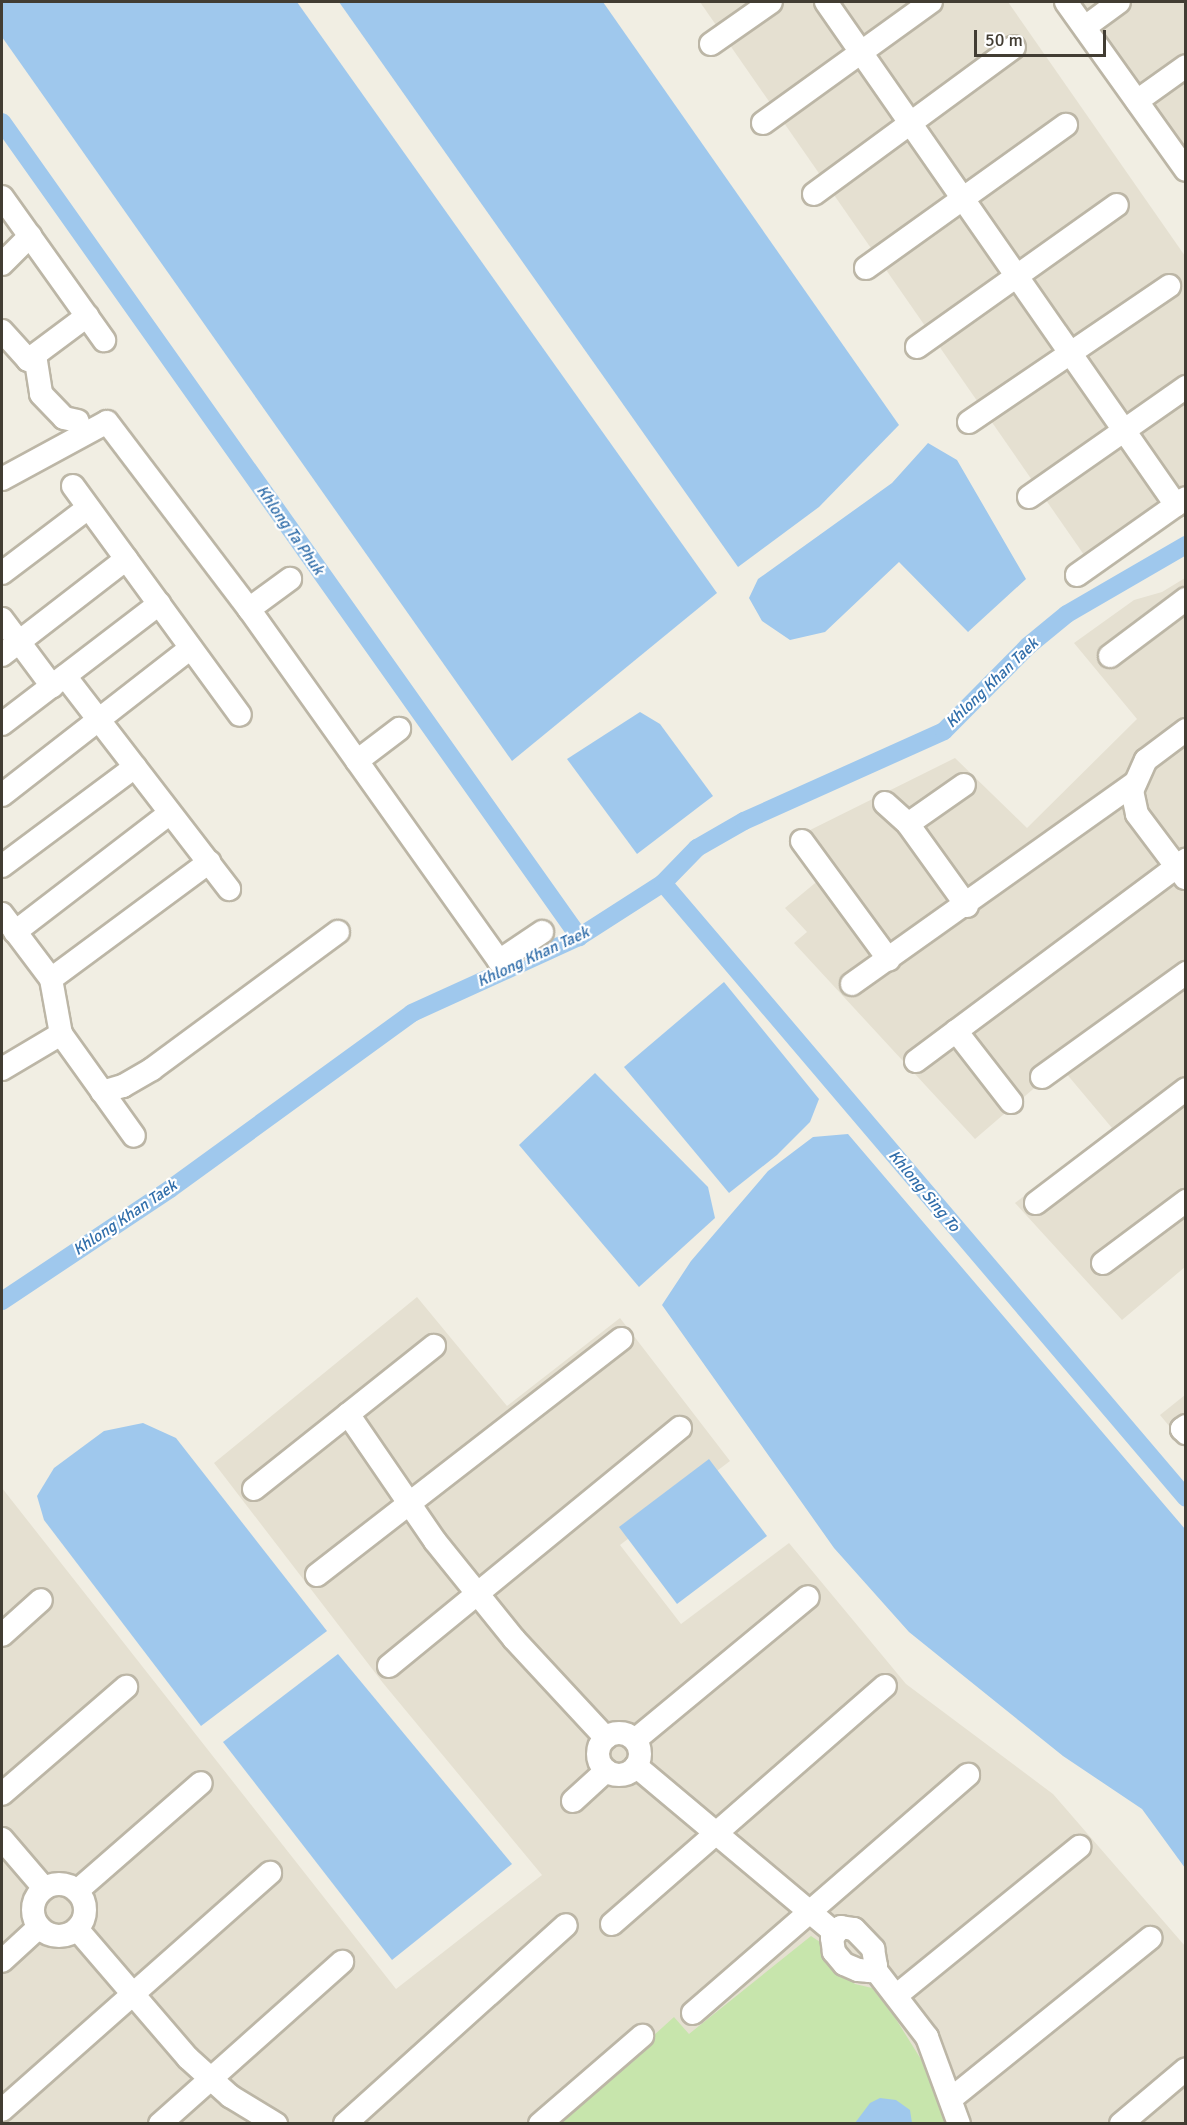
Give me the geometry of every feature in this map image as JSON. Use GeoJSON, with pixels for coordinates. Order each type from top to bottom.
{"type":"FeatureCollection","features":[{"type":"Feature","properties":{"kind":"street"},"geometry":{"type":"LineString","coordinates":[[711,44],[771,2]]}},
{"type":"Feature","properties":{"kind":"street"},"geometry":{"type":"LineString","coordinates":[[826,2],[1124,430],[1181,501],[1077,575]]}},
{"type":"Feature","properties":{"kind":"street"},"geometry":{"type":"LineString","coordinates":[[763,123],[931,2]]}},
{"type":"Feature","properties":{"kind":"street"},"geometry":{"type":"LineString","coordinates":[[1066,2],[1185,170]]}},
{"type":"Feature","properties":{"kind":"street"},"geometry":{"type":"LineString","coordinates":[[1085,27],[1119,2]]}},
{"type":"Feature","properties":{"kind":"street"},"geometry":{"type":"LineString","coordinates":[[814,194],[1014,47]]}},
{"type":"Feature","properties":{"kind":"street"},"geometry":{"type":"LineString","coordinates":[[1137,101],[1185,66]]}},
{"type":"Feature","properties":{"kind":"street"},"geometry":{"type":"LineString","coordinates":[[866,268],[1066,125]]}},
{"type":"Feature","properties":{"kind":"street"},"geometry":{"type":"LineString","coordinates":[[2,197],[104,340]]}},
{"type":"Feature","properties":{"kind":"street"},"geometry":{"type":"LineString","coordinates":[[917,346],[1117,206]]}},
{"type":"Feature","properties":{"kind":"street"},"geometry":{"type":"LineString","coordinates":[[2,264],[30,237]]}},
{"type":"Feature","properties":{"kind":"street"},"geometry":{"type":"LineString","coordinates":[[969,422],[1168,286]]}},
{"type":"Feature","properties":{"kind":"street"},"geometry":{"type":"LineString","coordinates":[[2,331],[28,360],[87,316]]}},
{"type":"Feature","properties":{"kind":"street"},"geometry":{"type":"LineString","coordinates":[[35,355],[41,394],[64,418],[78,421]]}},
{"type":"Feature","properties":{"kind":"street"},"geometry":{"type":"LineString","coordinates":[[1029,497],[1185,387]]}},
{"type":"Feature","properties":{"kind":"street"},"geometry":{"type":"LineString","coordinates":[[2,479],[107,422],[249,609],[499,961],[542,932]]}},
{"type":"Feature","properties":{"kind":"street"},"geometry":{"type":"LineString","coordinates":[[73,486],[240,715]]}},
{"type":"Feature","properties":{"kind":"street"},"geometry":{"type":"LineString","coordinates":[[2,573],[88,508]]}},
{"type":"Feature","properties":{"kind":"street"},"geometry":{"type":"LineString","coordinates":[[10,648],[126,559]]}},
{"type":"Feature","properties":{"kind":"street"},"geometry":{"type":"LineString","coordinates":[[249,609],[290,579]]}},
{"type":"Feature","properties":{"kind":"street"},"geometry":{"type":"LineString","coordinates":[[1110,656],[1185,599]]}},
{"type":"Feature","properties":{"kind":"street"},"geometry":{"type":"LineString","coordinates":[[2,724],[159,604]]}},
{"type":"Feature","properties":{"kind":"street"},"geometry":{"type":"LineString","coordinates":[[2,619],[10,648],[59,681],[99,720],[229,889]]}},
{"type":"Feature","properties":{"kind":"street"},"geometry":{"type":"LineString","coordinates":[[2,795],[191,648]]}},
{"type":"Feature","properties":{"kind":"street"},"geometry":{"type":"LineString","coordinates":[[357,761],[399,729]]}},
{"type":"Feature","properties":{"kind":"street"},"geometry":{"type":"LineString","coordinates":[[916,1061],[1182,869],[1137,814],[1132,799],[1133,784],[1146,760],[1185,730]]}},
{"type":"Feature","properties":{"kind":"street"},"geometry":{"type":"LineString","coordinates":[[2,866],[135,767]]}},
{"type":"Feature","properties":{"kind":"street"},"geometry":{"type":"LineString","coordinates":[[852,984],[967,906],[1133,784]]}},
{"type":"Feature","properties":{"kind":"street"},"geometry":{"type":"LineString","coordinates":[[908,824],[964,785]]}},
{"type":"Feature","properties":{"kind":"street"},"geometry":{"type":"LineString","coordinates":[[885,803],[908,824],[967,906]]}},
{"type":"Feature","properties":{"kind":"street"},"geometry":{"type":"LineString","coordinates":[[134,1136],[61,1034],[51,979],[8,923],[170,813]]}},
{"type":"Feature","properties":{"kind":"street"},"geometry":{"type":"LineString","coordinates":[[802,841],[889,960]]}},
{"type":"Feature","properties":{"kind":"street"},"geometry":{"type":"LineString","coordinates":[[51,979],[209,862]]}},
{"type":"Feature","properties":{"kind":"street"},"geometry":{"type":"LineString","coordinates":[[102,1092],[123,1086],[152,1069],[338,932]]}},
{"type":"Feature","properties":{"kind":"street"},"geometry":{"type":"LineString","coordinates":[[1042,1077],[1185,973]]}},
{"type":"Feature","properties":{"kind":"street"},"geometry":{"type":"LineString","coordinates":[[956,1031],[1011,1102]]}},
{"type":"Feature","properties":{"kind":"street"},"geometry":{"type":"LineString","coordinates":[[5,1060],[61,1034]]}},
{"type":"Feature","properties":{"kind":"street"},"geometry":{"type":"LineString","coordinates":[[1036,1203],[1185,1089]]}},
{"type":"Feature","properties":{"kind":"street"},"geometry":{"type":"LineString","coordinates":[[1103,1263],[1185,1202]]}},
{"type":"Feature","properties":{"kind":"street"},"geometry":{"type":"LineString","coordinates":[[317,1575],[621,1339]]}},
{"type":"Feature","properties":{"kind":"street"},"geometry":{"type":"LineString","coordinates":[[254,1489],[434,1346]]}},
{"type":"Feature","properties":{"kind":"street"},"geometry":{"type":"LineString","coordinates":[[348,1414],[409,1504],[477,1593],[606,1738]]}},
{"type":"Feature","properties":{"kind":"street"},"geometry":{"type":"LineString","coordinates":[[1185,1426],[1182,1429],[1185,1433]]}},
{"type":"Feature","properties":{"kind":"street"},"geometry":{"type":"LineString","coordinates":[[388,1666],[681,1428]]}},
{"type":"Feature","properties":{"kind":"street"},"geometry":{"type":"LineString","coordinates":[[635,1740],[808,1597]]}},
{"type":"Feature","properties":{"kind":"street"},"geometry":{"type":"LineString","coordinates":[[2,1635],[41,1600]]}},
{"type":"Feature","properties":{"kind":"street"},"geometry":{"type":"LineString","coordinates":[[612,1924],[885,1686]]}},
{"type":"Feature","properties":{"kind":"street"},"geometry":{"type":"LineString","coordinates":[[2,1794],[126,1687]]}},
{"type":"Feature","properties":{"kind":"street"},"geometry":{"type":"LineString","coordinates":[[623,1733],[635,1740],[641,1753],[636,1766],[619,1775],[606,1771],[598,1753],[606,1738],[623,1733]]}},
{"type":"Feature","properties":{"kind":"street"},"geometry":{"type":"LineString","coordinates":[[636,1766],[834,1932]]}},
{"type":"Feature","properties":{"kind":"street"},"geometry":{"type":"LineString","coordinates":[[573,1801],[606,1771]]}},
{"type":"Feature","properties":{"kind":"street"},"geometry":{"type":"LineString","coordinates":[[693,2013],[968,1774]]}},
{"type":"Feature","properties":{"kind":"street"},"geometry":{"type":"LineString","coordinates":[[77,1891],[201,1783]]}},
{"type":"Feature","properties":{"kind":"street"},"geometry":{"type":"LineString","coordinates":[[2,1839],[44,1888]]}},
{"type":"Feature","properties":{"kind":"street"},"geometry":{"type":"LineString","coordinates":[[897,1995],[1079,1847]]}},
{"type":"Feature","properties":{"kind":"street"},"geometry":{"type":"LineString","coordinates":[[2,2110],[270,1873]]}},
{"type":"Feature","properties":{"kind":"street"},"geometry":{"type":"LineString","coordinates":[[61,1884],[77,1891],[85,1906],[77,1929],[54,1936],[39,1928],[33,1911],[38,1894],[44,1888],[61,1884]]}},
{"type":"Feature","properties":{"kind":"street"},"geometry":{"type":"LineString","coordinates":[[345,2124],[566,1925]]}},
{"type":"Feature","properties":{"kind":"street"},"geometry":{"type":"LineString","coordinates":[[834,1932],[841,1927],[854,1929],[873,1949],[877,1959],[874,1968]]}},
{"type":"Feature","properties":{"kind":"street"},"geometry":{"type":"LineString","coordinates":[[2,1961],[39,1928]]}},
{"type":"Feature","properties":{"kind":"street"},"geometry":{"type":"LineString","coordinates":[[77,1929],[132,1995],[211,2078],[230,2096],[276,2124]]}},
{"type":"Feature","properties":{"kind":"street"},"geometry":{"type":"LineString","coordinates":[[834,1932],[834,1952],[844,1964],[858,1970],[874,1968]]}},
{"type":"Feature","properties":{"kind":"street"},"geometry":{"type":"LineString","coordinates":[[952,2098],[1150,1938]]}},
{"type":"Feature","properties":{"kind":"street"},"geometry":{"type":"LineString","coordinates":[[160,2124],[342,1962]]}},
{"type":"Feature","properties":{"kind":"street"},"geometry":{"type":"LineString","coordinates":[[874,1968],[927,2037],[952,2098],[959,2124]]}},
{"type":"Feature","properties":{"kind":"street"},"geometry":{"type":"LineString","coordinates":[[540,2124],[642,2036]]}},
{"type":"Feature","properties":{"kind":"street"},"geometry":{"type":"LineString","coordinates":[[1121,2124],[1185,2069]]}},
{"type":"Feature","properties":{"kind":"shaded area"},"geometry":{"type":"Polygon","coordinates":[[[700,2],[1008,2],[1185,256],[1185,513],[1098,575],[700,2]]]}},
{"type":"Feature","properties":{"kind":"shaded area"},"geometry":{"type":"Polygon","coordinates":[[[1071,2],[1185,2],[1185,159],[1071,2]]]}},
{"type":"Feature","properties":{"kind":"shaded area"},"geometry":{"type":"Polygon","coordinates":[[[1185,578],[1185,1267],[1122,1320],[1015,1203],[1112,1128],[1060,1066],[975,1139],[794,943],[807,932],[785,908],[820,879],[788,841],[955,758],[1027,828],[1137,719],[1074,643],[1134,600],[1162,592],[1185,578]]]}},
{"type":"Feature","properties":{"kind":"shaded area"},"geometry":{"type":"Polygon","coordinates":[[[417,1297],[507,1406],[620,1318],[730,1461],[620,1545],[681,1624],[789,1543],[906,1684],[1053,1794],[1185,1946],[1185,2123],[2,2123],[2,1488],[396,1989],[542,1875],[383,1683],[214,1463],[417,1297]]]}},
{"type":"Feature","properties":{"kind":"shaded area"},"geometry":{"type":"Polygon","coordinates":[[[1185,1395],[1185,1445],[1160,1415],[1185,1395]]]}},
{"type":"Feature","properties":{"kind":"green space"},"geometry":{"type":"Polygon","coordinates":[[[811,1936],[820,1942],[829,1960],[855,1984],[872,1988],[894,2016],[932,2077],[946,2123],[556,2124],[674,2017],[689,2034],[811,1936]]]}},
{"type":"Feature","properties":{"kind":"water"},"geometry":{"type":"Polygon","coordinates":[[[2,2],[297,2],[717,593],[512,761],[2,37],[2,2]]]}},
{"type":"Feature","properties":{"kind":"water"},"geometry":{"type":"Polygon","coordinates":[[[339,2],[603,2],[899,425],[819,507],[738,567],[339,2]]]}},
{"type":"Feature","properties":{"kind":"water"},"geometry":{"type":"Polygon","coordinates":[[[928,443],[957,460],[1026,579],[968,632],[899,562],[825,632],[790,640],[762,621],[749,598],[758,579],[892,483],[928,443]]]}},
{"type":"Feature","properties":{"kind":"water"},"geometry":{"type":"Polygon","coordinates":[[[640,712],[660,724],[713,796],[637,854],[567,759],[640,712]]]}},
{"type":"Feature","properties":{"kind":"water"},"geometry":{"type":"Polygon","coordinates":[[[724,982],[819,1099],[810,1122],[777,1155],[729,1193],[624,1067],[724,982]]]}},
{"type":"Feature","properties":{"kind":"water"},"geometry":{"type":"Polygon","coordinates":[[[595,1073],[708,1187],[715,1218],[639,1287],[519,1145],[595,1073]]]}},
{"type":"Feature","properties":{"kind":"water"},"geometry":{"type":"Polygon","coordinates":[[[848,1134],[1185,1529],[1185,1868],[1142,1809],[1063,1756],[909,1632],[834,1548],[662,1305],[691,1261],[768,1171],[813,1137],[848,1134]]]}},
{"type":"Feature","properties":{"kind":"water"},"geometry":{"type":"Polygon","coordinates":[[[143,1423],[176,1438],[327,1631],[201,1726],[44,1520],[37,1496],[54,1468],[104,1431],[143,1423]]]}},
{"type":"Feature","properties":{"kind":"water"},"geometry":{"type":"Polygon","coordinates":[[[709,1459],[767,1536],[677,1604],[619,1527],[709,1459]]]}},
{"type":"Feature","properties":{"kind":"water"},"geometry":{"type":"Polygon","coordinates":[[[338,1654],[512,1864],[392,1960],[223,1742],[338,1654]]]}},
{"type":"Feature","properties":{"kind":"water"},"geometry":{"type":"Polygon","coordinates":[[[880,2098],[896,2100],[910,2110],[912,2123],[855,2123],[870,2103],[880,2098]]]}},
{"type":"Feature","properties":{"kind":"waterway","name":"Khlong Ta Phuk"},"geometry":{"type":"LineString","coordinates":[[2,122],[579,937]]}},
{"type":"Feature","properties":{"kind":"waterway","name":"Khlong Khan Taek"},"geometry":{"type":"LineString","coordinates":[[2,1301],[170,1189],[412,1013],[579,937],[663,883],[697,848],[744,821],[944,731],[1028,646],[1067,614],[1186,545]]}},
{"type":"Feature","properties":{"kind":"waterway","name":"Khlong Sing To"},"geometry":{"type":"LineString","coordinates":[[663,883],[1186,1498]]}}]}
